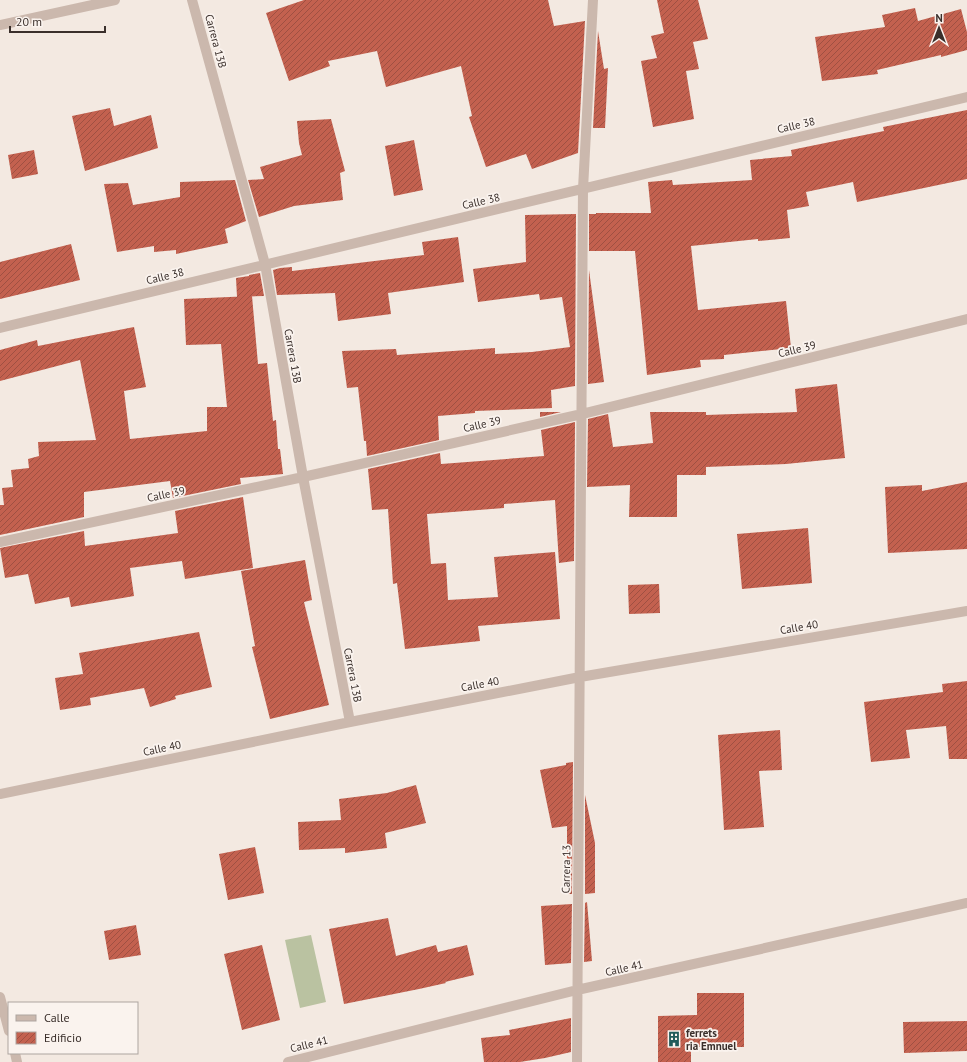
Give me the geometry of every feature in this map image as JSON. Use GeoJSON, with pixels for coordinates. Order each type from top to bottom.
{"type":"FeatureCollection","features":[{"type":"Feature","properties":{"kind":"street"},"geometry":{"type":"LineString","coordinates":[[0,24],[115,0]]}},
{"type":"Feature","properties":{"kind":"street","name":"Carrera 13B"},"geometry":{"type":"LineString","coordinates":[[192,0],[265,264],[303,476],[350,722]]}},
{"type":"Feature","properties":{"kind":"street","name":"Carrera 13"},"geometry":{"type":"LineString","coordinates":[[577,1062],[576,990],[580,677],[583,189],[594,0]]}},
{"type":"Feature","properties":{"kind":"street","name":"Calle 38"},"geometry":{"type":"LineString","coordinates":[[0,328],[967,97]]}},
{"type":"Feature","properties":{"kind":"street","name":"Calle 39"},"geometry":{"type":"LineString","coordinates":[[0,542],[582,414],[967,319]]}},
{"type":"Feature","properties":{"kind":"street","name":"Calle 40"},"geometry":{"type":"LineString","coordinates":[[0,794],[350,722],[580,677],[967,611]]}},
{"type":"Feature","properties":{"kind":"street","name":"Calle 41"},"geometry":{"type":"LineString","coordinates":[[288,1062],[576,990],[967,903]]}},
{"type":"Feature","properties":{"kind":"street"},"geometry":{"type":"LineString","coordinates":[[0,997],[8,1028]]}},
{"type":"Feature","properties":{"kind":"green space"},"geometry":{"type":"Polygon","coordinates":[[[311,935],[326,1002],[300,1008],[285,940],[311,935]]]}},
{"type":"Feature","properties":{"kind":"building"},"geometry":{"type":"Polygon","coordinates":[[[304,0],[548,0],[554,26],[585,21],[578,153],[532,169],[526,154],[486,167],[469,117],[472,116],[461,66],[386,87],[377,51],[328,61],[330,66],[289,81],[266,13],[304,0]]]}},
{"type":"Feature","properties":{"kind":"building"},"geometry":{"type":"Polygon","coordinates":[[[657,0],[698,0],[708,39],[693,42],[699,69],[686,71],[694,119],[653,127],[641,61],[657,58],[651,36],[664,33],[657,0]]]}},
{"type":"Feature","properties":{"kind":"building"},"geometry":{"type":"Polygon","coordinates":[[[915,8],[918,21],[961,9],[967,32],[967,50],[877,70],[878,74],[822,81],[815,37],[885,27],[882,15],[915,8]]]}},
{"type":"Feature","properties":{"kind":"building"},"geometry":{"type":"Polygon","coordinates":[[[598,31],[604,69],[608,68],[605,128],[593,128],[598,31]]]}},
{"type":"Feature","properties":{"kind":"building"},"geometry":{"type":"Polygon","coordinates":[[[110,108],[114,126],[151,115],[158,148],[85,171],[72,116],[110,108]]]}},
{"type":"Feature","properties":{"kind":"building"},"geometry":{"type":"Polygon","coordinates":[[[967,110],[967,179],[857,202],[853,182],[806,192],[809,206],[787,210],[790,238],[758,241],[758,239],[691,246],[698,310],[786,301],[791,348],[724,355],[724,359],[700,360],[701,367],[647,375],[635,251],[589,251],[589,214],[651,213],[648,182],[672,180],[673,185],[752,180],[750,160],[792,156],[791,150],[884,131],[883,127],[967,110]]]}},
{"type":"Feature","properties":{"kind":"building"},"geometry":{"type":"Polygon","coordinates":[[[331,119],[345,171],[340,173],[343,200],[294,206],[259,217],[248,180],[264,179],[260,167],[302,155],[299,143],[297,121],[331,119]]]}},
{"type":"Feature","properties":{"kind":"building"},"geometry":{"type":"Polygon","coordinates":[[[414,140],[423,190],[394,196],[385,146],[414,140]]]}},
{"type":"Feature","properties":{"kind":"building"},"geometry":{"type":"Polygon","coordinates":[[[34,150],[38,174],[12,179],[8,155],[34,150]]]}},
{"type":"Feature","properties":{"kind":"building"},"geometry":{"type":"Polygon","coordinates":[[[235,180],[246,221],[225,229],[228,243],[176,254],[176,250],[154,252],[154,246],[117,252],[104,184],[128,183],[133,205],[180,197],[180,182],[235,180]]]}},
{"type":"Feature","properties":{"kind":"building"},"geometry":{"type":"Polygon","coordinates":[[[576,214],[575,386],[551,390],[552,408],[475,411],[475,413],[438,416],[439,440],[367,456],[358,387],[347,388],[342,351],[396,349],[397,355],[495,348],[495,354],[532,352],[570,347],[562,297],[540,300],[539,294],[478,302],[473,269],[526,262],[525,215],[576,214]]]}},
{"type":"Feature","properties":{"kind":"building"},"geometry":{"type":"Polygon","coordinates":[[[458,237],[464,282],[388,293],[391,314],[338,321],[335,293],[277,295],[273,270],[292,267],[292,271],[424,255],[422,242],[458,237]]]}},
{"type":"Feature","properties":{"kind":"building"},"geometry":{"type":"Polygon","coordinates":[[[71,244],[80,280],[0,299],[0,262],[71,244]]]}},
{"type":"Feature","properties":{"kind":"building"},"geometry":{"type":"Polygon","coordinates":[[[589,270],[604,382],[588,384],[589,270]]]}},
{"type":"Feature","properties":{"kind":"building"},"geometry":{"type":"Polygon","coordinates":[[[260,273],[264,296],[237,297],[236,278],[260,273]]]}},
{"type":"Feature","properties":{"kind":"building"},"geometry":{"type":"Polygon","coordinates":[[[252,296],[258,364],[267,363],[273,421],[276,420],[278,449],[280,449],[283,474],[240,478],[241,484],[173,498],[170,481],[84,492],[84,517],[0,535],[0,505],[4,505],[2,488],[13,487],[11,470],[29,468],[28,459],[39,456],[38,442],[96,440],[80,360],[0,381],[0,350],[37,340],[38,346],[134,327],[146,387],[124,391],[130,439],[207,431],[207,407],[227,407],[221,344],[186,345],[184,299],[252,296]]]}},
{"type":"Feature","properties":{"kind":"building"},"geometry":{"type":"Polygon","coordinates":[[[837,384],[845,458],[786,464],[706,467],[706,475],[677,475],[677,517],[629,517],[630,485],[587,487],[588,419],[608,414],[613,447],[653,443],[650,412],[706,412],[706,415],[797,412],[795,389],[837,384]]]}},
{"type":"Feature","properties":{"kind":"building"},"geometry":{"type":"Polygon","coordinates":[[[540,412],[561,412],[540,417],[540,412]]]}},
{"type":"Feature","properties":{"kind":"building"},"geometry":{"type":"Polygon","coordinates":[[[575,422],[574,561],[559,563],[555,500],[504,504],[504,508],[427,514],[431,564],[446,563],[448,600],[498,597],[494,557],[555,552],[560,619],[478,626],[480,641],[405,649],[397,583],[393,584],[388,509],[372,510],[368,469],[440,453],[441,464],[544,456],[541,430],[575,422]]]}},
{"type":"Feature","properties":{"kind":"building"},"geometry":{"type":"Polygon","coordinates":[[[967,482],[967,549],[888,553],[885,487],[922,485],[922,491],[967,482]]]}},
{"type":"Feature","properties":{"kind":"building"},"geometry":{"type":"Polygon","coordinates":[[[243,497],[253,568],[185,579],[182,561],[130,568],[134,596],[71,607],[69,597],[35,604],[28,574],[5,578],[0,548],[84,531],[85,546],[178,533],[175,511],[243,497]]]}},
{"type":"Feature","properties":{"kind":"building"},"geometry":{"type":"Polygon","coordinates":[[[808,528],[812,583],[742,589],[737,534],[808,528]]]}},
{"type":"Feature","properties":{"kind":"building"},"geometry":{"type":"Polygon","coordinates":[[[305,560],[312,600],[304,602],[329,705],[270,719],[252,647],[255,646],[241,571],[305,560]]]}},
{"type":"Feature","properties":{"kind":"building"},"geometry":{"type":"Polygon","coordinates":[[[659,584],[660,613],[629,614],[628,585],[659,584]]]}},
{"type":"Feature","properties":{"kind":"building"},"geometry":{"type":"Polygon","coordinates":[[[199,632],[212,687],[175,696],[176,699],[150,707],[144,688],[90,698],[91,705],[60,710],[55,678],[83,674],[79,653],[199,632]]]}},
{"type":"Feature","properties":{"kind":"building"},"geometry":{"type":"Polygon","coordinates":[[[967,681],[967,759],[949,759],[946,726],[906,730],[910,758],[871,762],[864,702],[943,692],[942,684],[967,681]]]}},
{"type":"Feature","properties":{"kind":"building"},"geometry":{"type":"Polygon","coordinates":[[[780,730],[782,770],[759,771],[764,827],[724,830],[718,735],[780,730]]]}},
{"type":"Feature","properties":{"kind":"building"},"geometry":{"type":"Polygon","coordinates":[[[573,762],[572,894],[567,894],[567,826],[552,828],[540,770],[566,765],[566,763],[573,762]]]}},
{"type":"Feature","properties":{"kind":"building"},"geometry":{"type":"Polygon","coordinates":[[[416,785],[426,823],[385,833],[387,848],[345,853],[345,848],[299,850],[298,822],[341,820],[339,799],[387,793],[416,785]]]}},
{"type":"Feature","properties":{"kind":"building"},"geometry":{"type":"Polygon","coordinates":[[[585,795],[595,843],[595,893],[585,894],[585,795]]]}},
{"type":"Feature","properties":{"kind":"building"},"geometry":{"type":"Polygon","coordinates":[[[255,847],[264,893],[228,900],[219,854],[255,847]]]}},
{"type":"Feature","properties":{"kind":"building"},"geometry":{"type":"Polygon","coordinates":[[[587,902],[592,961],[584,962],[585,903],[587,902]]]}},
{"type":"Feature","properties":{"kind":"building"},"geometry":{"type":"Polygon","coordinates":[[[572,904],[571,963],[545,965],[541,906],[572,904]]]}},
{"type":"Feature","properties":{"kind":"building"},"geometry":{"type":"Polygon","coordinates":[[[388,918],[396,956],[436,945],[438,952],[467,945],[474,975],[445,982],[446,983],[344,1004],[329,929],[388,918]]]}},
{"type":"Feature","properties":{"kind":"building"},"geometry":{"type":"Polygon","coordinates":[[[136,925],[141,955],[109,960],[104,931],[136,925]]]}},
{"type":"Feature","properties":{"kind":"building"},"geometry":{"type":"Polygon","coordinates":[[[262,945],[280,1020],[242,1030],[224,954],[262,945]]]}},
{"type":"Feature","properties":{"kind":"building"},"geometry":{"type":"Polygon","coordinates":[[[697,993],[744,993],[744,1047],[691,1047],[691,1062],[658,1062],[658,1016],[697,1015],[697,993]]]}},
{"type":"Feature","properties":{"kind":"building"},"geometry":{"type":"Polygon","coordinates":[[[571,1018],[571,1052],[520,1062],[484,1062],[481,1038],[510,1035],[509,1030],[571,1018]]]}},
{"type":"Feature","properties":{"kind":"building"},"geometry":{"type":"Polygon","coordinates":[[[967,1021],[967,1051],[904,1053],[903,1022],[967,1021]]]}},
{"type":"Feature","properties":{"kind":"place","name":"ferrets ria Emnuel"},"geometry":{"type":"Point","coordinates":[674,1039]}}]}
